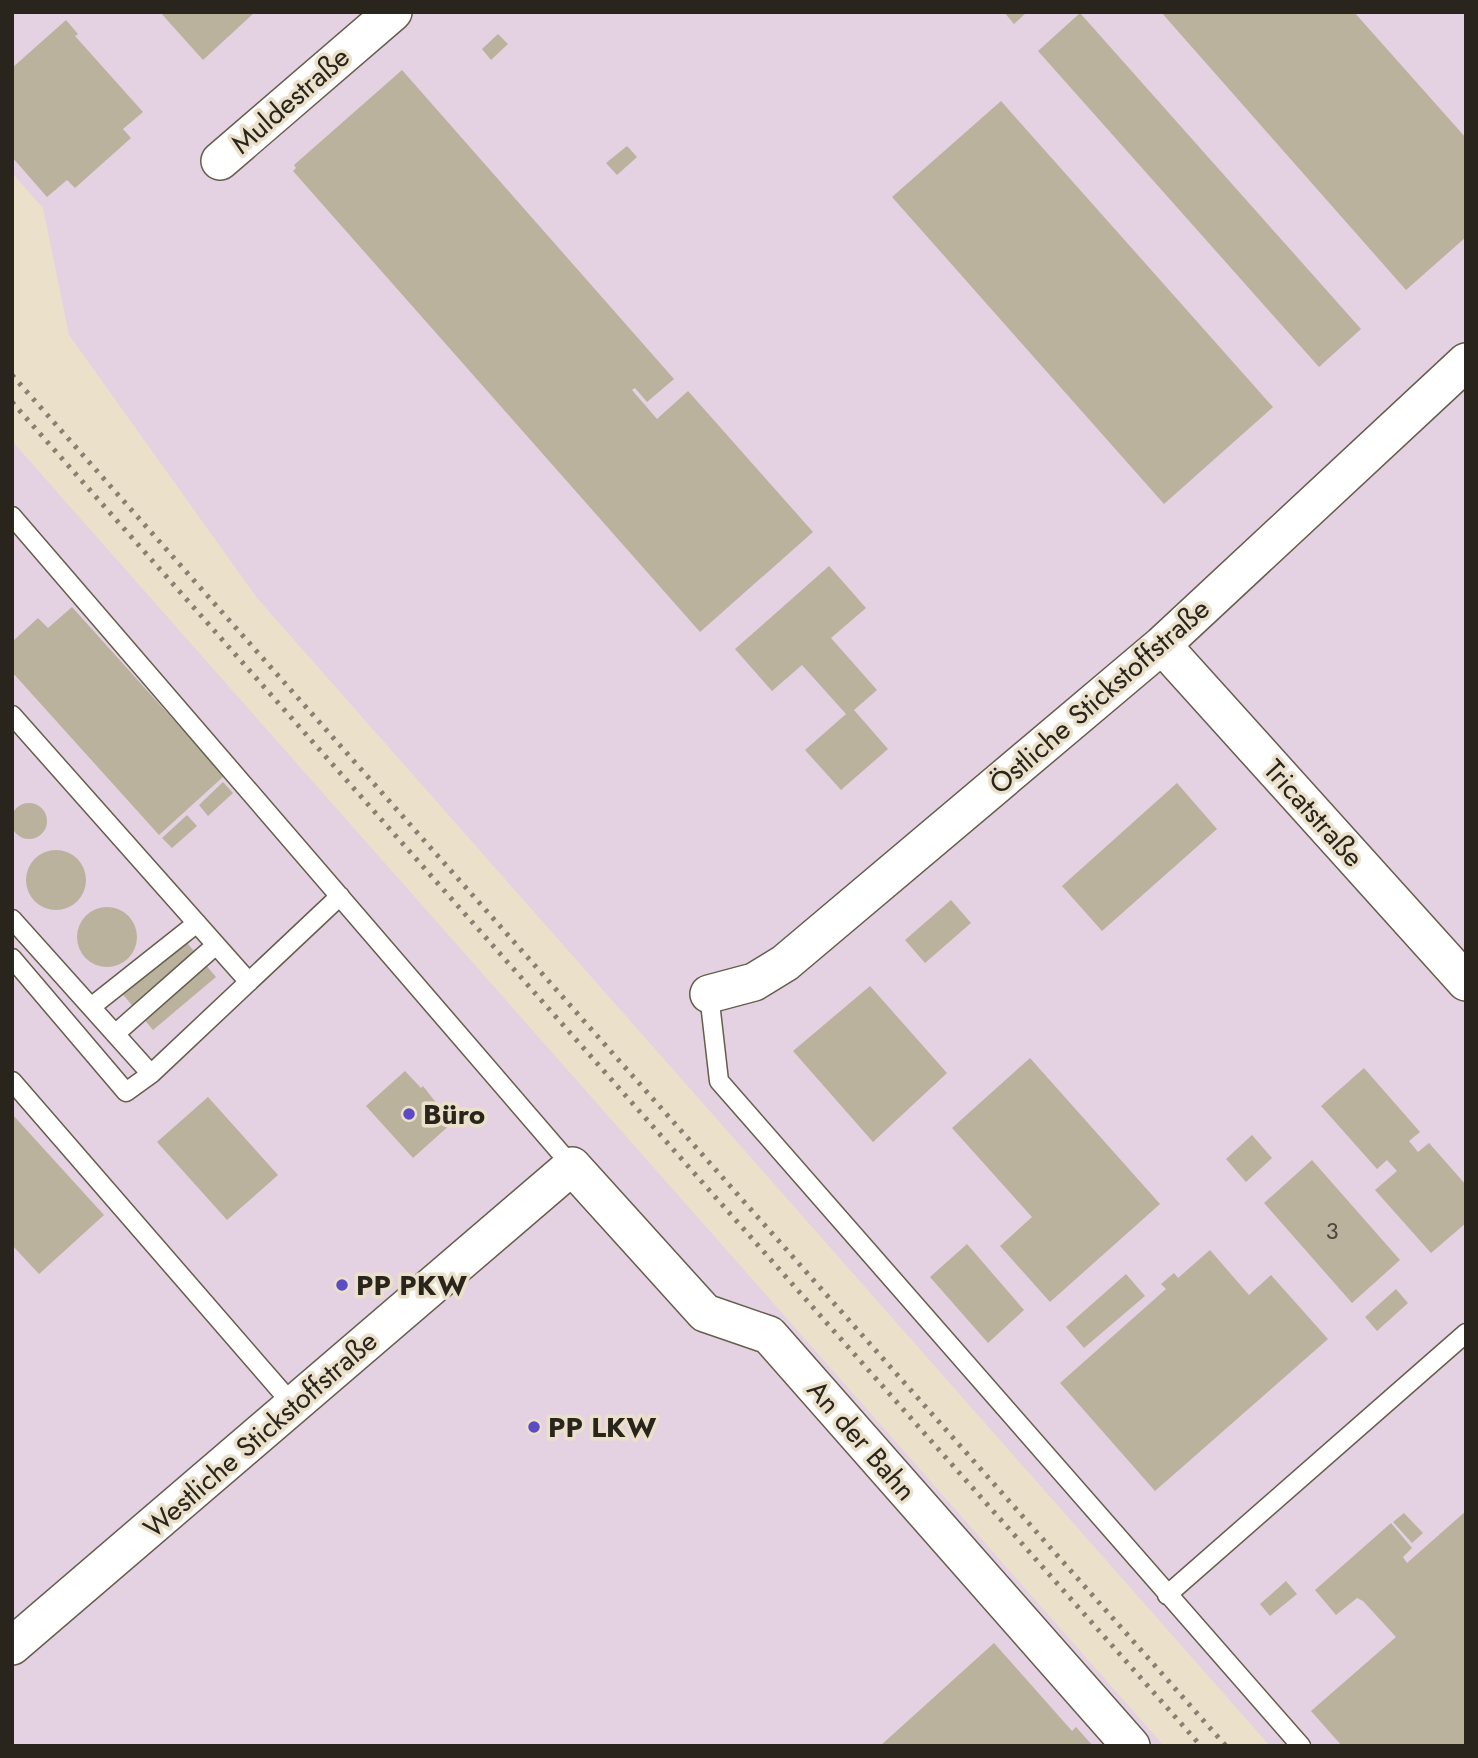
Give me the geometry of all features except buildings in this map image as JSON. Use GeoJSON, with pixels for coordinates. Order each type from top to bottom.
{"type":"FeatureCollection","features":[{"type":"Feature","properties":{"kind":"street","name":"Muldestraße"},"geometry":{"type":"LineString","coordinates":[[219,161],[393,12]]}},
{"type":"Feature","properties":{"kind":"street","name":"Östliche Stickstoffstraße"},"geometry":{"type":"LineString","coordinates":[[709,994],[754,982],[785,963],[1162,645],[1466,362]]}},
{"type":"Feature","properties":{"kind":"street","name":"Tricatstraße"},"geometry":{"type":"LineString","coordinates":[[1162,645],[1466,982]]}},
{"type":"Feature","properties":{"kind":"street","name":"Westliche Stickstoffstraße"},"geometry":{"type":"LineString","coordinates":[[12,1646],[572,1166]]}},
{"type":"Feature","properties":{"kind":"street","name":"An der Bahn"},"geometry":{"type":"LineString","coordinates":[[572,1166],[705,1313],[769,1335],[1131,1746]]}},
{"type":"Feature","properties":{"kind":"lane"},"geometry":{"type":"LineString","coordinates":[[12,516],[572,1166]]}},
{"type":"Feature","properties":{"kind":"lane"},"geometry":{"type":"LineString","coordinates":[[12,715],[249,982]]}},
{"type":"Feature","properties":{"kind":"lane"},"geometry":{"type":"LineString","coordinates":[[12,958],[126,1092],[151,1074],[340,896]]}},
{"type":"Feature","properties":{"kind":"lane"},"geometry":{"type":"LineString","coordinates":[[12,919],[151,1074]]}},
{"type":"Feature","properties":{"kind":"lane"},"geometry":{"type":"LineString","coordinates":[[91,1007],[197,923]]}},
{"type":"Feature","properties":{"kind":"lane"},"geometry":{"type":"LineString","coordinates":[[115,1034],[216,945]]}},
{"type":"Feature","properties":{"kind":"lane"},"geometry":{"type":"LineString","coordinates":[[709,994],[719,1081],[1301,1746]]}},
{"type":"Feature","properties":{"kind":"lane"},"geometry":{"type":"LineString","coordinates":[[12,1081],[294,1406]]}},
{"type":"Feature","properties":{"kind":"lane"},"geometry":{"type":"LineString","coordinates":[[1167,1595],[1466,1333]]}},
{"type":"Feature","properties":{"kind":"shaded area"},"geometry":{"type":"Polygon","coordinates":[[[12,12],[1466,12],[1466,1746],[1270,1746],[257,598],[69,335],[43,208],[12,173],[12,12]]]}},
{"type":"Feature","properties":{"kind":"shaded area"},"geometry":{"type":"Polygon","coordinates":[[[12,441],[723,1246],[1164,1746],[12,1746],[12,441]]]}},
{"type":"Feature","properties":{"kind":"railway"},"geometry":{"type":"LineString","coordinates":[[12,375],[1226,1746]]}},
{"type":"Feature","properties":{"kind":"railway"},"geometry":{"type":"LineString","coordinates":[[12,402],[1201,1746]]}},
{"type":"Feature","properties":{"kind":"place","name":"Büro"},"geometry":{"type":"Point","coordinates":[409,1114]}},
{"type":"Feature","properties":{"kind":"place","name":"PP PKW"},"geometry":{"type":"Point","coordinates":[342,1285]}},
{"type":"Feature","properties":{"kind":"place","name":"PP LKW"},"geometry":{"type":"Point","coordinates":[534,1427]}}]}
